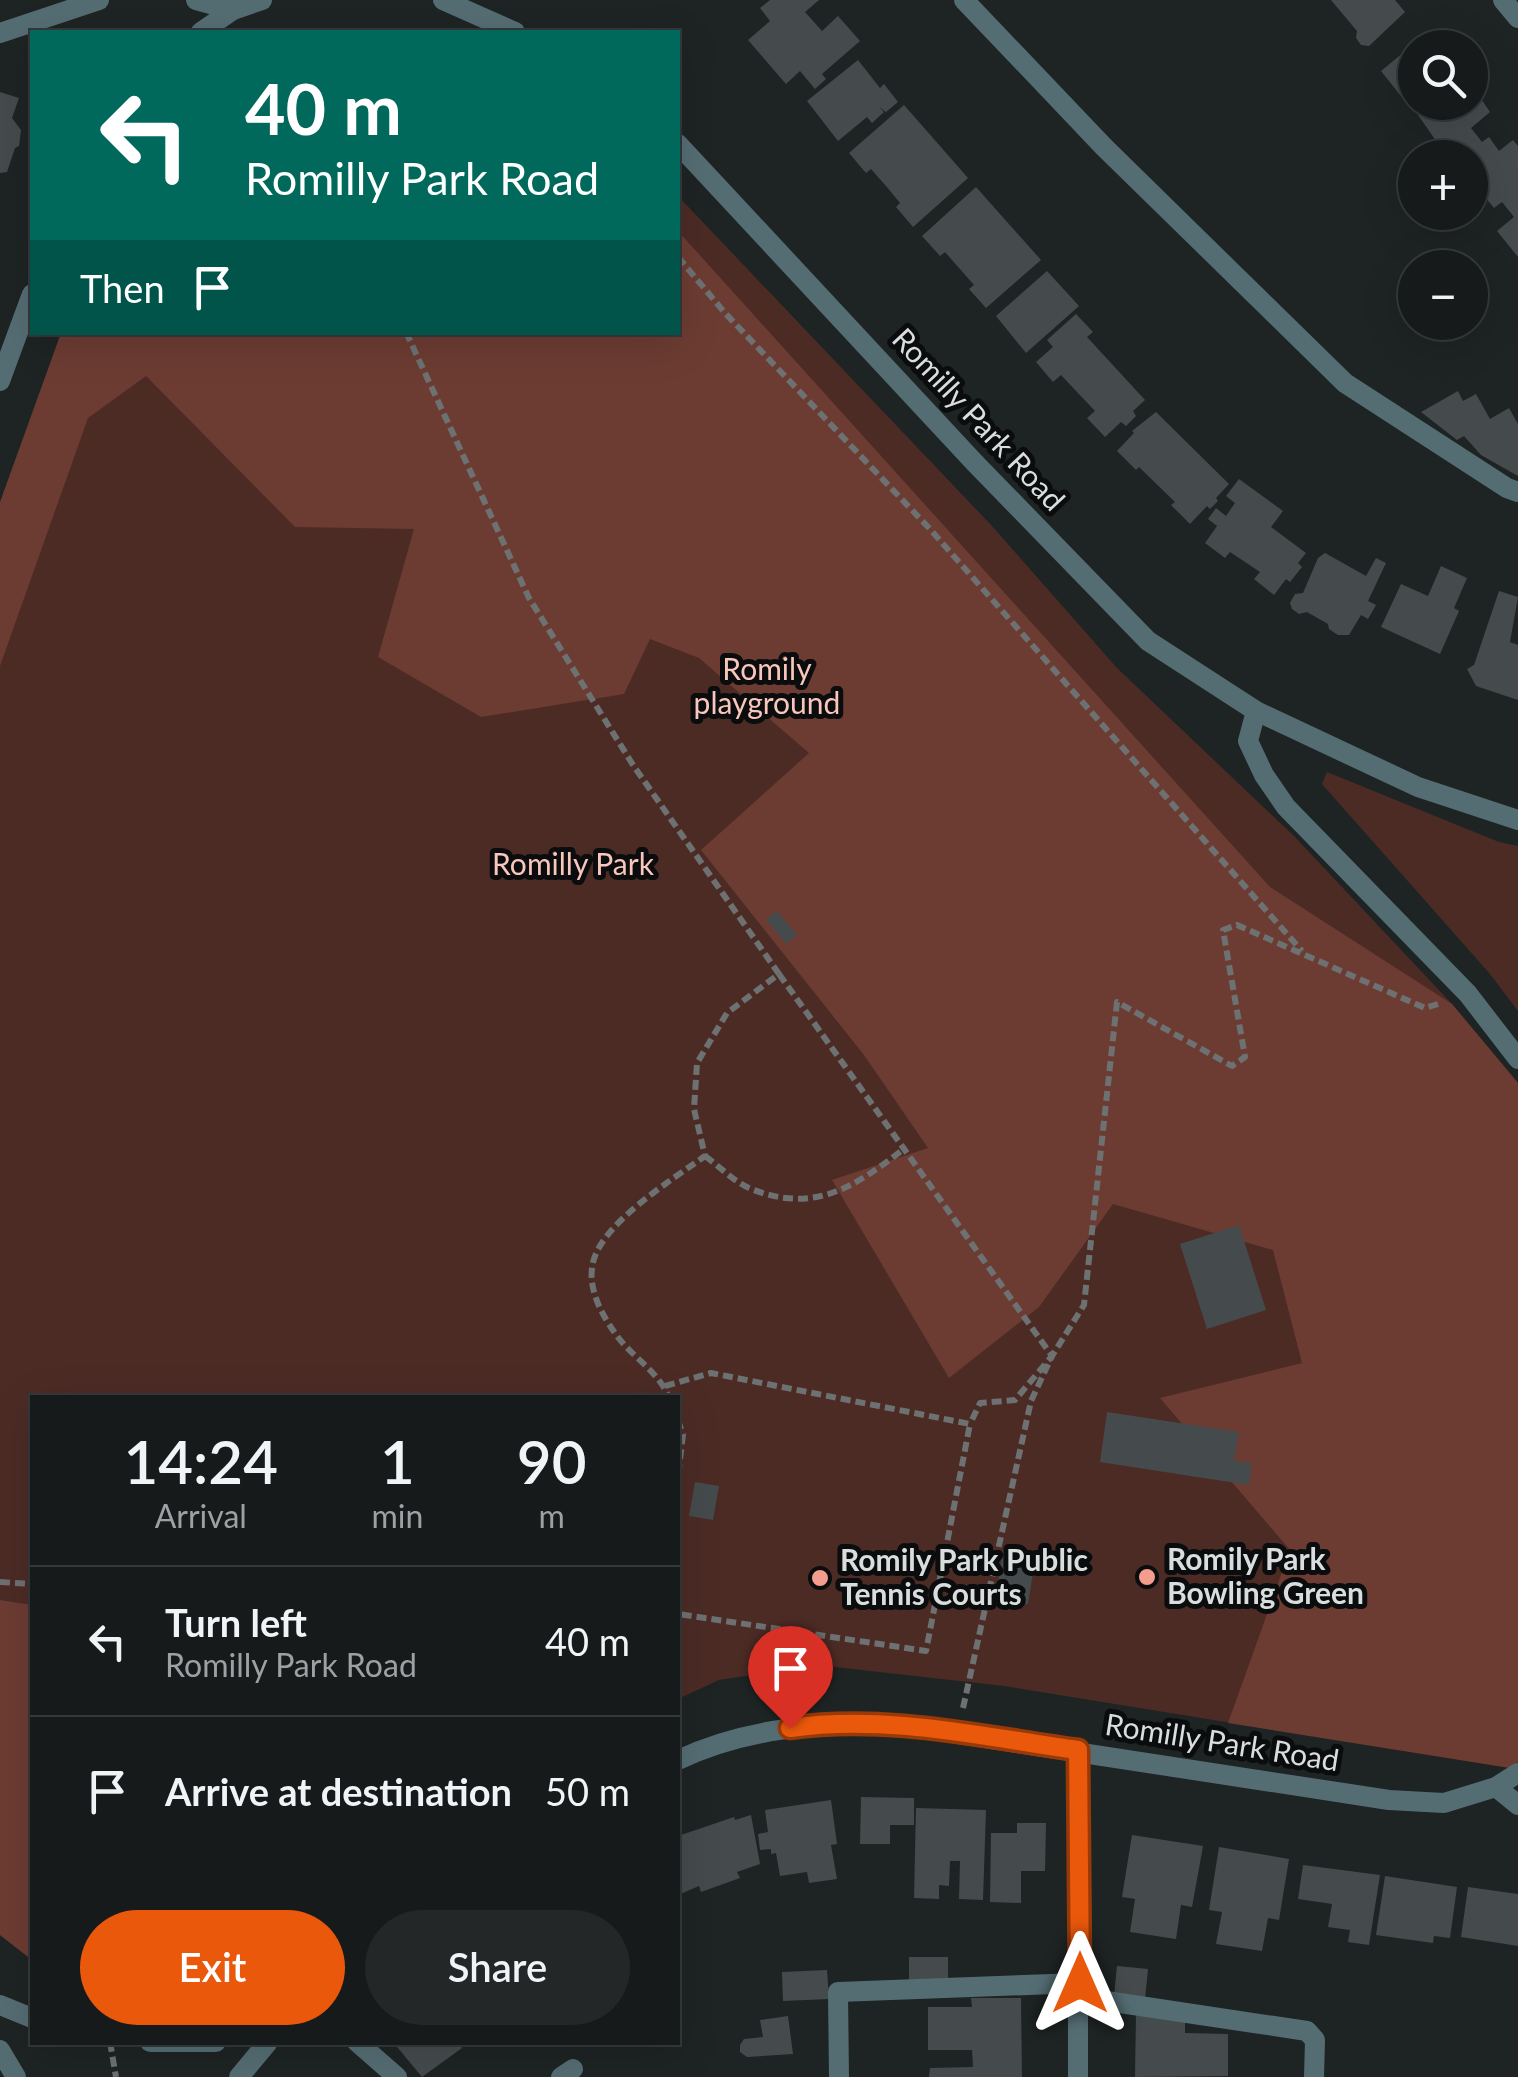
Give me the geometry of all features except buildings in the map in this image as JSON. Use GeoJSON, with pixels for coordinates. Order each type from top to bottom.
{"type":"FeatureCollection","features":[{"type":"Feature","properties":{"kind":"street"},"geometry":{"type":"LineString","coordinates":[[0,32],[99,0]]}},
{"type":"Feature","properties":{"kind":"street"},"geometry":{"type":"LineString","coordinates":[[196,0],[233,10]]}},
{"type":"Feature","properties":{"kind":"street"},"geometry":{"type":"LineString","coordinates":[[203,30],[233,10],[262,0]]}},
{"type":"Feature","properties":{"kind":"street"},"geometry":{"type":"LineString","coordinates":[[443,0],[510,30]]}},
{"type":"Feature","properties":{"kind":"street"},"geometry":{"type":"LineString","coordinates":[[964,0],[1104,146],[1345,383],[1518,492]]}},
{"type":"Feature","properties":{"kind":"street"},"geometry":{"type":"LineString","coordinates":[[1503,0],[1518,18]]}},
{"type":"Feature","properties":{"kind":"street","name":"Romilly Park Road"},"geometry":{"type":"LineString","coordinates":[[680,146],[974,462],[1148,641],[1256,710],[1418,787],[1518,820]]}},
{"type":"Feature","properties":{"kind":"street"},"geometry":{"type":"LineString","coordinates":[[0,381],[30,299]]}},
{"type":"Feature","properties":{"kind":"street"},"geometry":{"type":"LineString","coordinates":[[1256,710],[1248,741],[1264,775],[1286,807],[1468,994],[1518,1059]]}},
{"type":"Feature","properties":{"kind":"street","name":"Romilly Park Road"},"geometry":{"type":"LineString","coordinates":[[680,1759],[756,1734],[825,1723],[887,1723],[1389,1800],[1444,1802],[1496,1786],[1518,1773]]}},
{"type":"Feature","properties":{"kind":"street"},"geometry":{"type":"LineString","coordinates":[[1078,1750],[1078,2077]]}},
{"type":"Feature","properties":{"kind":"street"},"geometry":{"type":"LineString","coordinates":[[1496,1786],[1518,1805]]}},
{"type":"Feature","properties":{"kind":"street"},"geometry":{"type":"LineString","coordinates":[[838,2077],[838,1992],[1080,1990],[1307,2031],[1315,2040],[1314,2077]]}},
{"type":"Feature","properties":{"kind":"street"},"geometry":{"type":"LineString","coordinates":[[0,2005],[30,2017]]}},
{"type":"Feature","properties":{"kind":"street"},"geometry":{"type":"LineString","coordinates":[[239,2077],[266,2045]]}},
{"type":"Feature","properties":{"kind":"street"},"geometry":{"type":"LineString","coordinates":[[360,2045],[397,2077]]}},
{"type":"Feature","properties":{"kind":"street"},"geometry":{"type":"LineString","coordinates":[[0,2050],[16,2077]]}},
{"type":"Feature","properties":{"kind":"path"},"geometry":{"type":"LineString","coordinates":[[680,259],[725,313],[929,528],[1306,955]]}},
{"type":"Feature","properties":{"kind":"path"},"geometry":{"type":"LineString","coordinates":[[407,335],[530,598],[633,765],[1052,1356]]}},
{"type":"Feature","properties":{"kind":"path"},"geometry":{"type":"LineString","coordinates":[[958,1733],[1031,1401],[1052,1356],[1084,1304],[1117,1002],[1232,1066],[1245,1057],[1223,930],[1237,925],[1425,1008],[1468,994]]}},
{"type":"Feature","properties":{"kind":"path"},"geometry":{"type":"LineString","coordinates":[[779,974],[727,1013],[696,1063],[694,1109],[705,1156],[746,1187],[788,1199],[829,1196],[870,1175],[905,1148]]}},
{"type":"Feature","properties":{"kind":"path"},"geometry":{"type":"LineString","coordinates":[[668,1395],[665,1386],[616,1335],[596,1301],[592,1267],[604,1236],[705,1156]]}},
{"type":"Feature","properties":{"kind":"path"},"geometry":{"type":"LineString","coordinates":[[680,1614],[926,1651],[970,1424],[980,1403],[1014,1400],[1052,1356]]}},
{"type":"Feature","properties":{"kind":"path"},"geometry":{"type":"LineString","coordinates":[[665,1386],[711,1373],[970,1424]]}},
{"type":"Feature","properties":{"kind":"path"},"geometry":{"type":"LineString","coordinates":[[680,1426],[680,1460]]}},
{"type":"Feature","properties":{"kind":"path"},"geometry":{"type":"LineString","coordinates":[[0,1582],[30,1584]]}},
{"type":"Feature","properties":{"kind":"path"},"geometry":{"type":"LineString","coordinates":[[111,2045],[116,2077]]}},
{"type":"Feature","properties":{"kind":"green space","name":"Romilly Park"},"geometry":{"type":"Polygon","coordinates":[[[680,198],[992,526],[1117,668],[1295,837],[1452,1004],[1518,1083],[1518,1762],[1510,1768],[1004,1686],[817,1665],[719,1680],[680,1698],[680,1395],[30,1395],[30,1958],[0,1935],[0,511],[60,335],[680,335],[680,198]]]}},
{"type":"Feature","properties":{"kind":"green space","name":"Romily playground"},"geometry":{"type":"Polygon","coordinates":[[[680,233],[1270,887],[1452,1004],[1518,1083],[1518,1762],[1510,1768],[1228,1723],[1290,1550],[1160,1398],[1302,1363],[1273,1250],[1113,1204],[1039,1307],[949,1378],[832,1180],[928,1148],[864,1055],[701,850],[809,753],[699,658],[650,639],[624,694],[481,717],[378,657],[414,529],[295,527],[146,376],[88,418],[0,666],[0,502],[60,335],[680,335],[680,233]]]}},
{"type":"Feature","properties":{"kind":"green space"},"geometry":{"type":"Polygon","coordinates":[[[1327,772],[1499,842],[1518,846],[1518,1011],[1322,784],[1327,772]]]}},
{"type":"Feature","properties":{"kind":"green space"},"geometry":{"type":"Polygon","coordinates":[[[0,1600],[30,1605],[30,1958],[0,1935],[0,1600]]]}},
{"type":"Feature","properties":{"kind":"place","name":"Romily Park Bowling Green"},"geometry":{"type":"Point","coordinates":[1147,1577]}},
{"type":"Feature","properties":{"kind":"place","name":"Romily Park Public Tennis Courts"},"geometry":{"type":"Point","coordinates":[820,1578]}},
{"type":"Feature","properties":{"kind":"route"},"geometry":{"type":"LineString","coordinates":[[790,1728],[825,1723],[887,1723],[1078,1750],[1080,1983]]}}]}
